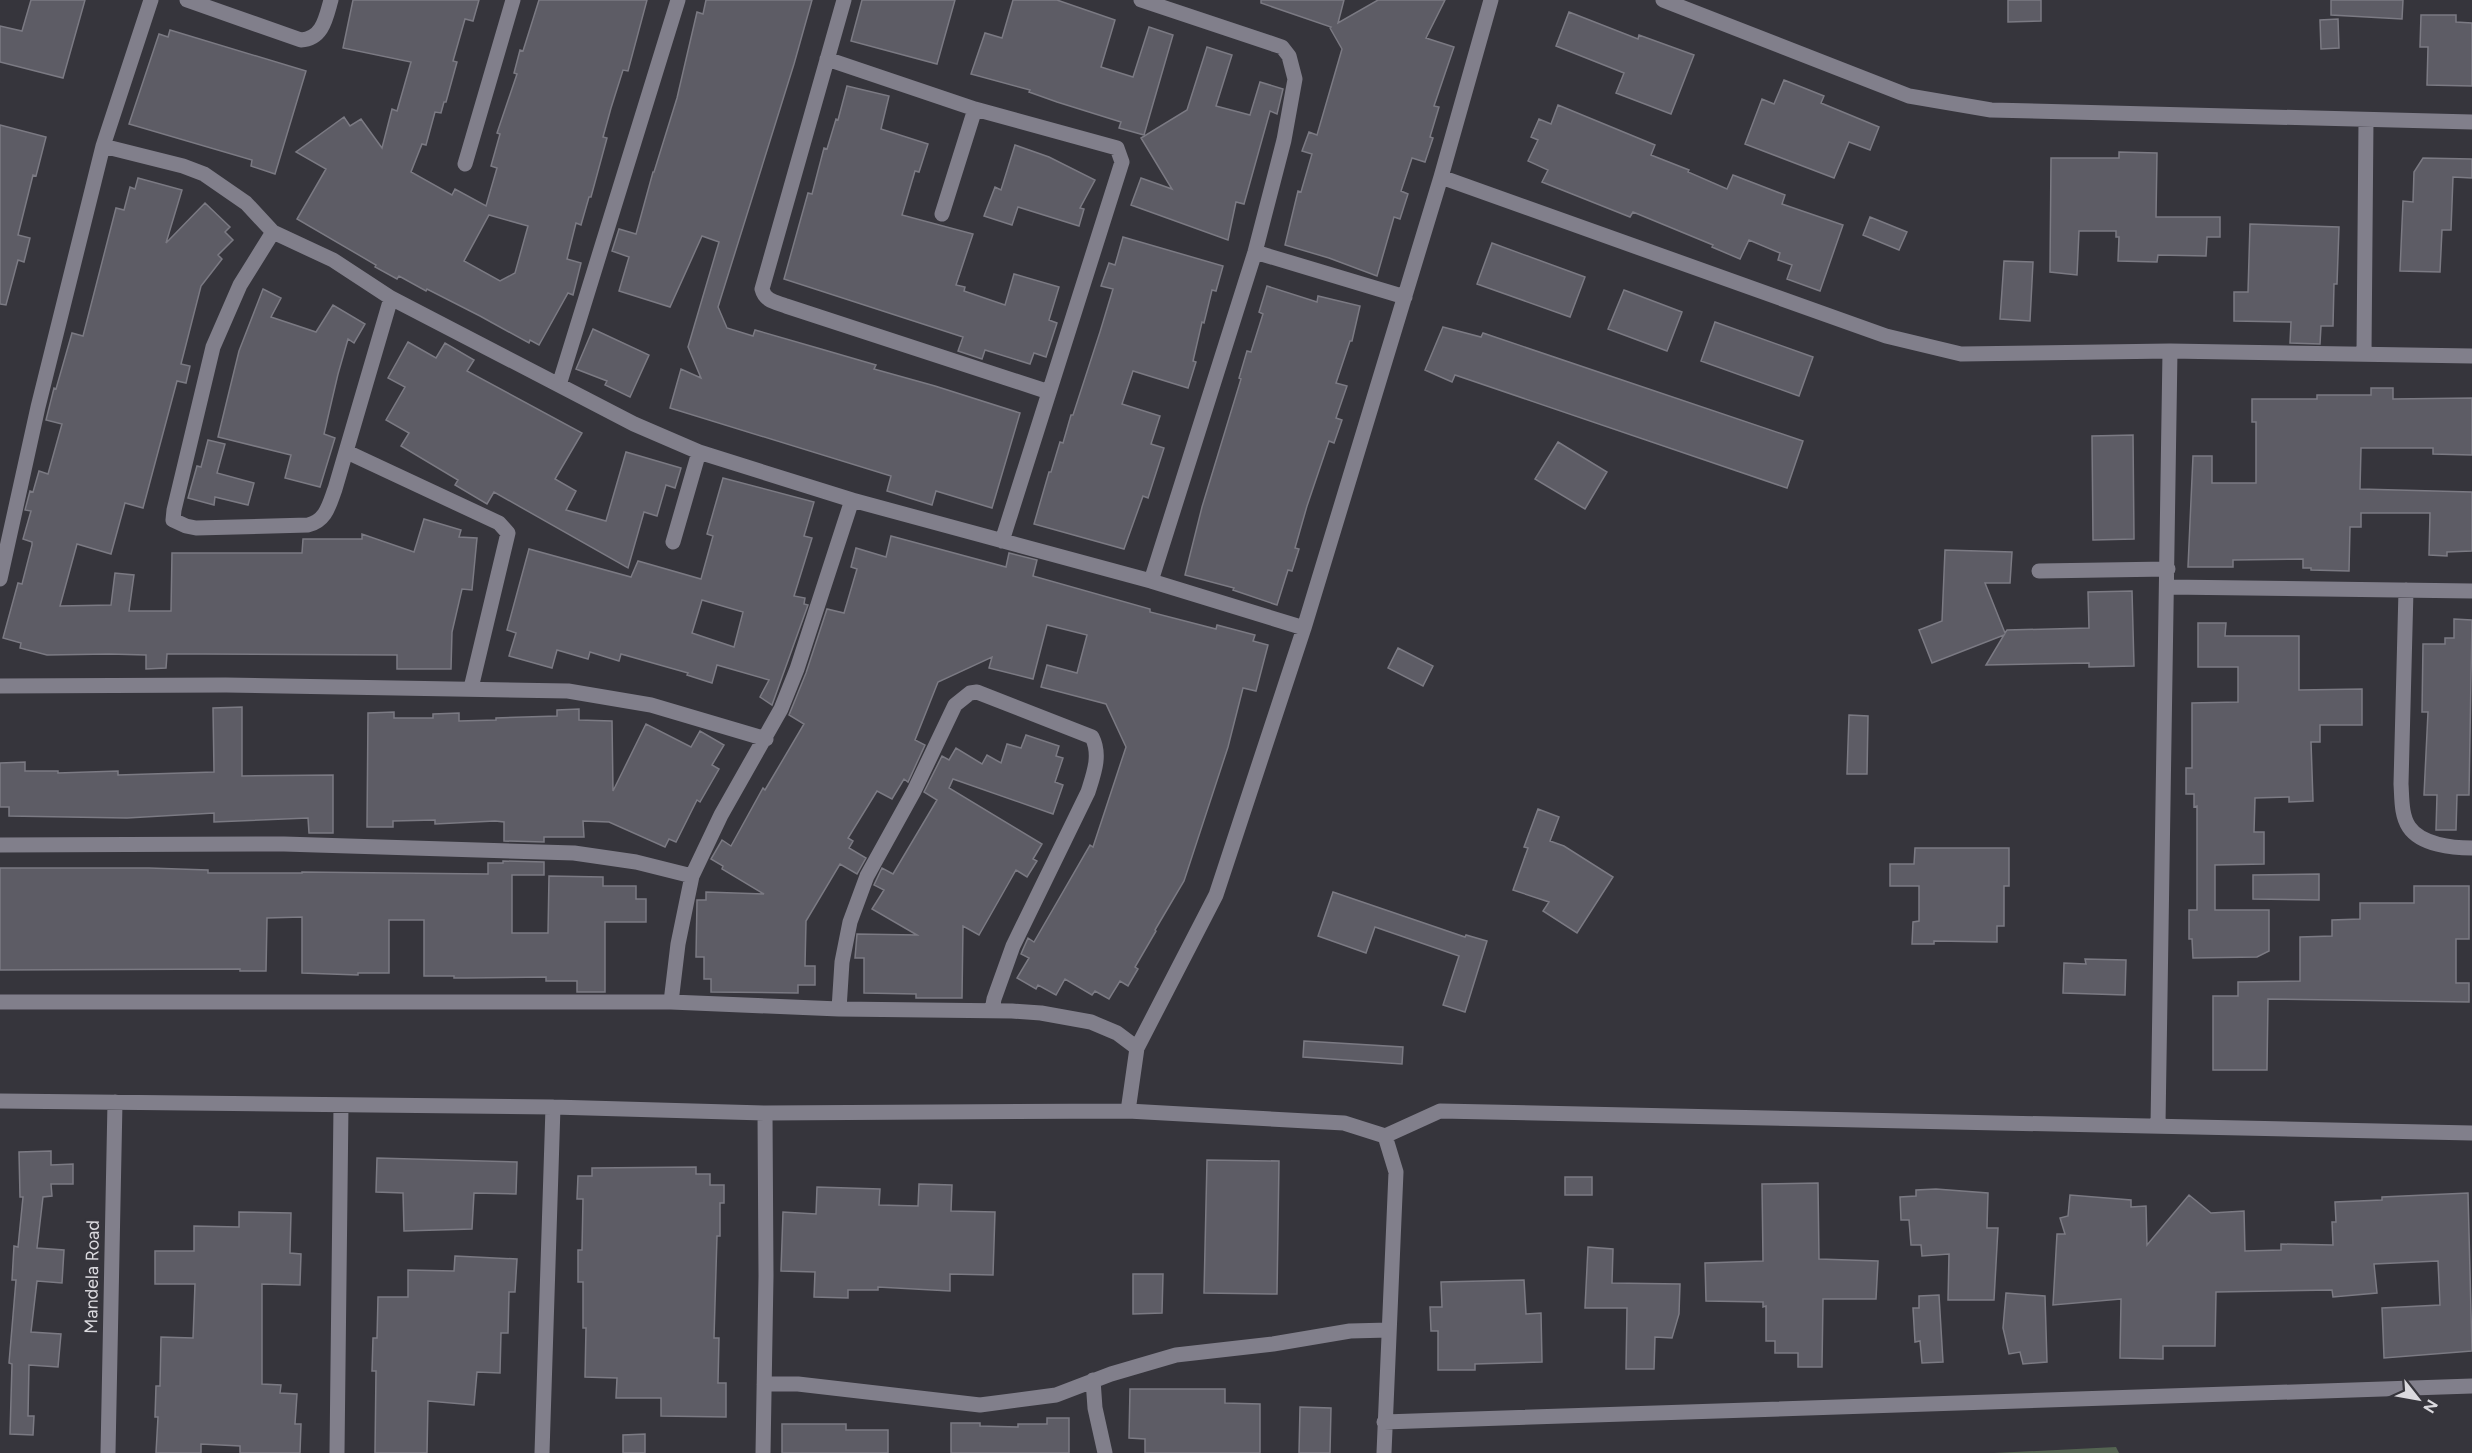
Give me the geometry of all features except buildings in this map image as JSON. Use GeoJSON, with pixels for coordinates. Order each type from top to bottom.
{"type":"FeatureCollection","features":[{"type":"Feature","properties":{"kind":"street"},"geometry":{"type":"LineString","coordinates":[[0,579],[38,407],[103,146],[151,0]]}},
{"type":"Feature","properties":{"kind":"street"},"geometry":{"type":"LineString","coordinates":[[187,0],[301,40],[309,40],[321,30],[331,0]]}},
{"type":"Feature","properties":{"kind":"street"},"geometry":{"type":"LineString","coordinates":[[465,164],[513,0]]}},
{"type":"Feature","properties":{"kind":"street"},"geometry":{"type":"LineString","coordinates":[[559,385],[678,0]]}},
{"type":"Feature","properties":{"kind":"street"},"geometry":{"type":"LineString","coordinates":[[844,0],[762,289],[765,297],[786,306],[1049,392]]}},
{"type":"Feature","properties":{"kind":"street"},"geometry":{"type":"LineString","coordinates":[[1141,0],[1282,47],[1290,56],[1294,69],[1294,91],[1255,252],[1151,580]]}},
{"type":"Feature","properties":{"kind":"street"},"geometry":{"type":"LineString","coordinates":[[1128,1111],[1137,1048],[1216,895],[1304,628],[1441,177],[1491,0]]}},
{"type":"Feature","properties":{"kind":"street"},"geometry":{"type":"LineString","coordinates":[[1663,0],[1909,96],[1980,108],[2472,122]]}},
{"type":"Feature","properties":{"kind":"street"},"geometry":{"type":"LineString","coordinates":[[826,59],[975,110],[1117,148],[1122,162],[1002,541]]}},
{"type":"Feature","properties":{"kind":"street"},"geometry":{"type":"LineString","coordinates":[[942,214],[975,110]]}},
{"type":"Feature","properties":{"kind":"street"},"geometry":{"type":"LineString","coordinates":[[2364,354],[2366,120]]}},
{"type":"Feature","properties":{"kind":"street"},"geometry":{"type":"LineString","coordinates":[[103,146],[183,166],[204,174],[246,203],[273,232],[333,261],[392,298],[634,424],[699,452],[852,500],[1151,580],[1304,628]]}},
{"type":"Feature","properties":{"kind":"street"},"geometry":{"type":"LineString","coordinates":[[1441,177],[1864,328],[1938,350],[1961,354],[2170,351],[2472,357]]}},
{"type":"Feature","properties":{"kind":"street"},"geometry":{"type":"LineString","coordinates":[[273,232],[240,285],[213,347],[173,520],[196,528],[317,523],[325,513],[332,497],[392,298]]}},
{"type":"Feature","properties":{"kind":"street"},"geometry":{"type":"LineString","coordinates":[[1255,252],[1405,297]]}},
{"type":"Feature","properties":{"kind":"street"},"geometry":{"type":"LineString","coordinates":[[2158,1125],[2170,351]]}},
{"type":"Feature","properties":{"kind":"street"},"geometry":{"type":"LineString","coordinates":[[347,452],[499,523],[508,533],[471,688]]}},
{"type":"Feature","properties":{"kind":"street"},"geometry":{"type":"LineString","coordinates":[[673,542],[699,452]]}},
{"type":"Feature","properties":{"kind":"street"},"geometry":{"type":"LineString","coordinates":[[671,1002],[678,944],[692,876],[721,815],[766,739],[797,669],[852,500]]}},
{"type":"Feature","properties":{"kind":"street"},"geometry":{"type":"LineString","coordinates":[[2039,571],[2168,569]]}},
{"type":"Feature","properties":{"kind":"street"},"geometry":{"type":"LineString","coordinates":[[2168,587],[2472,591]]}},
{"type":"Feature","properties":{"kind":"street"},"geometry":{"type":"LineString","coordinates":[[2406,590],[2401,784],[2403,807],[2408,824],[2414,832],[2451,848],[2472,848]]}},
{"type":"Feature","properties":{"kind":"street"},"geometry":{"type":"LineString","coordinates":[[0,686],[226,685],[568,691],[612,697],[661,708],[766,739]]}},
{"type":"Feature","properties":{"kind":"street"},"geometry":{"type":"LineString","coordinates":[[839,1009],[842,962],[850,922],[867,876],[914,791],[955,705],[970,693],[976,692],[1092,737],[1096,745],[1096,764],[1088,792],[1012,946],[992,1010]]}},
{"type":"Feature","properties":{"kind":"street"},"geometry":{"type":"LineString","coordinates":[[0,845],[284,844],[574,853],[636,862],[692,876]]}},
{"type":"Feature","properties":{"kind":"street"},"geometry":{"type":"LineString","coordinates":[[0,1002],[671,1002],[839,1009],[992,1010],[1041,1013],[1091,1022],[1117,1033],[1137,1048]]}},
{"type":"Feature","properties":{"kind":"street"},"geometry":{"type":"LineString","coordinates":[[0,1101],[553,1107],[765,1113],[1128,1111],[1344,1123],[1385,1136],[1440,1111],[2472,1133]]}},
{"type":"Feature","properties":{"kind":"street","name":"Mandela Road"},"geometry":{"type":"LineString","coordinates":[[108,1453],[115,1102]]}},
{"type":"Feature","properties":{"kind":"street"},"geometry":{"type":"LineString","coordinates":[[337,1453],[341,1106]]}},
{"type":"Feature","properties":{"kind":"street"},"geometry":{"type":"LineString","coordinates":[[542,1453],[553,1107]]}},
{"type":"Feature","properties":{"kind":"street"},"geometry":{"type":"LineString","coordinates":[[763,1453],[766,1276],[765,1113]]}},
{"type":"Feature","properties":{"kind":"street"},"geometry":{"type":"LineString","coordinates":[[1384,1453],[1396,1172],[1385,1136]]}},
{"type":"Feature","properties":{"kind":"street"},"geometry":{"type":"LineString","coordinates":[[764,1384],[798,1384],[980,1405],[1056,1395],[1093,1380],[1176,1355],[1273,1344],[1350,1331],[1389,1330]]}},
{"type":"Feature","properties":{"kind":"street"},"geometry":{"type":"LineString","coordinates":[[1093,1380],[1095,1408],[1105,1453]]}},
{"type":"Feature","properties":{"kind":"street"},"geometry":{"type":"LineString","coordinates":[[1384,1422],[2472,1386]]}},
{"type":"Feature","properties":{"kind":"green space"},"geometry":{"type":"Polygon","coordinates":[[[2116,1447],[2119,1453],[1994,1453],[2116,1447]]]}}]}
